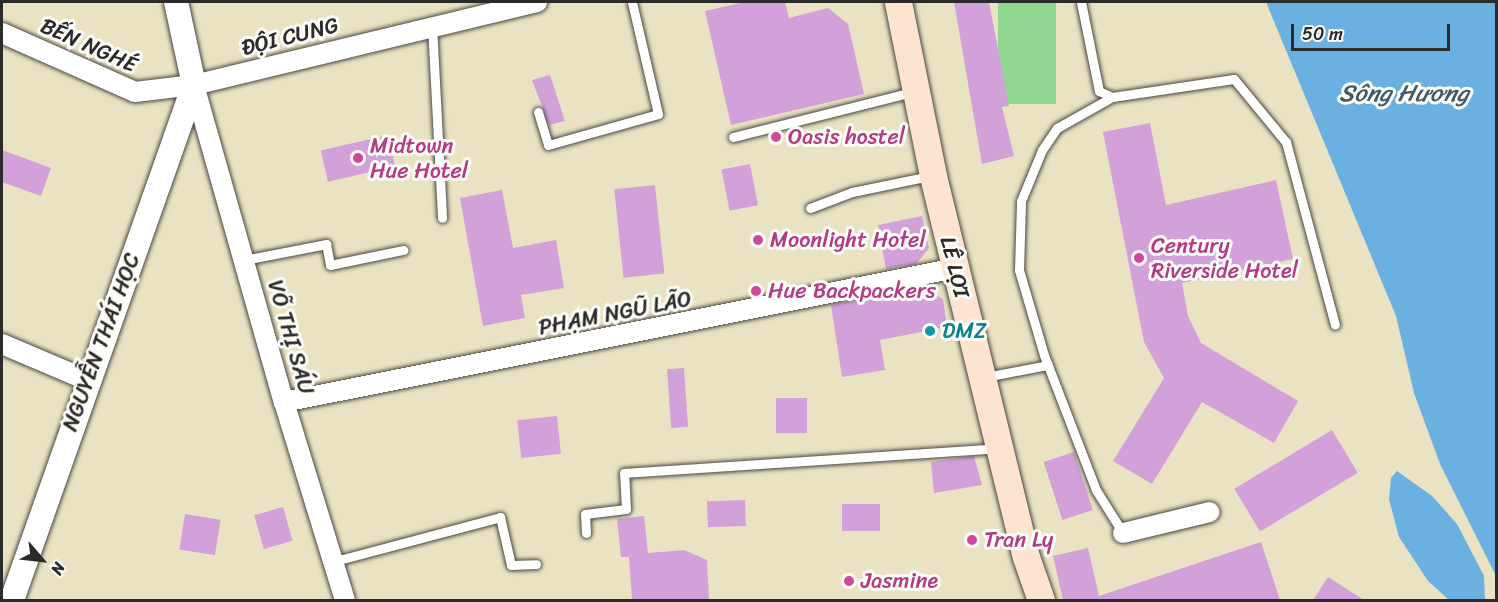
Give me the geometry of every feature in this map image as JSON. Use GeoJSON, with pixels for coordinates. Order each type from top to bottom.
{"type":"FeatureCollection","features":[{"type":"Feature","properties":{"kind":"main road","name":"LÊ LỢI"},"geometry":{"type":"LineString","coordinates":[[898,2],[933,176],[999,448],[1041,600]]}},
{"type":"Feature","properties":{"kind":"street"},"geometry":{"type":"LineString","coordinates":[[176,2],[194,85]]}},
{"type":"Feature","properties":{"kind":"street","name":"ĐỘI CUNG"},"geometry":{"type":"LineString","coordinates":[[194,85],[432,25],[537,2]]}},
{"type":"Feature","properties":{"kind":"street","name":"BẾN NGHÉ"},"geometry":{"type":"LineString","coordinates":[[2,33],[135,92],[194,85]]}},
{"type":"Feature","properties":{"kind":"street","name":"VÕ THỊ SÁU"},"geometry":{"type":"LineString","coordinates":[[194,85],[284,402],[335,561],[345,600]]}},
{"type":"Feature","properties":{"kind":"street","name":"NGUYỄN THÁI HỌC"},"geometry":{"type":"LineString","coordinates":[[12,600],[87,380],[194,85]]}},
{"type":"Feature","properties":{"kind":"street","name":"PHẠM NGŨ LÃO"},"geometry":{"type":"LineString","coordinates":[[284,402],[955,268]]}},
{"type":"Feature","properties":{"kind":"street"},"geometry":{"type":"LineString","coordinates":[[2,344],[87,380]]}},
{"type":"Feature","properties":{"kind":"street"},"geometry":{"type":"LineString","coordinates":[[1123,533],[1210,512]]}},
{"type":"Feature","properties":{"kind":"lane"},"geometry":{"type":"LineString","coordinates":[[538,112],[548,145],[658,114],[632,2]]}},
{"type":"Feature","properties":{"kind":"lane"},"geometry":{"type":"LineString","coordinates":[[1081,2],[1099,91],[1112,98]]}},
{"type":"Feature","properties":{"kind":"lane"},"geometry":{"type":"LineString","coordinates":[[432,25],[442,218]]}},
{"type":"Feature","properties":{"kind":"lane"},"geometry":{"type":"LineString","coordinates":[[1123,533],[1096,490],[1048,365],[1019,270],[1021,201],[1042,150],[1057,128],[1112,98],[1234,79],[1286,142],[1335,325]]}},
{"type":"Feature","properties":{"kind":"lane"},"geometry":{"type":"LineString","coordinates":[[733,136],[915,91]]}},
{"type":"Feature","properties":{"kind":"lane"},"geometry":{"type":"LineString","coordinates":[[810,208],[852,192],[933,176]]}},
{"type":"Feature","properties":{"kind":"lane"},"geometry":{"type":"LineString","coordinates":[[244,261],[326,244],[330,265],[403,250]]}},
{"type":"Feature","properties":{"kind":"lane"},"geometry":{"type":"LineString","coordinates":[[983,377],[1048,365]]}},
{"type":"Feature","properties":{"kind":"lane"},"geometry":{"type":"LineString","coordinates":[[586,533],[585,514],[626,509],[624,473],[999,448]]}},
{"type":"Feature","properties":{"kind":"lane"},"geometry":{"type":"LineString","coordinates":[[335,561],[500,517],[511,565],[536,564]]}},
{"type":"Feature","properties":{"kind":"green space"},"geometry":{"type":"Polygon","coordinates":[[[998,2],[1056,2],[1056,104],[998,104],[998,2]]]}},
{"type":"Feature","properties":{"kind":"water","name":"Sông Hương"},"geometry":{"type":"Polygon","coordinates":[[[1266,2],[1496,2],[1496,576],[1440,464],[1414,393],[1396,316],[1266,2]]]}},
{"type":"Feature","properties":{"kind":"water"},"geometry":{"type":"Polygon","coordinates":[[[1397,471],[1432,496],[1457,524],[1484,576],[1485,600],[1449,600],[1428,581],[1399,537],[1389,499],[1391,478],[1397,471]]]}},
{"type":"Feature","properties":{"kind":"building"},"geometry":{"type":"Polygon","coordinates":[[[745,2],[785,2],[789,18],[828,8],[848,24],[864,94],[731,125],[705,11],[745,2]]]}},
{"type":"Feature","properties":{"kind":"building"},"geometry":{"type":"Polygon","coordinates":[[[954,2],[989,2],[1009,106],[1002,107],[1014,156],[982,164],[954,2]]]}},
{"type":"Feature","properties":{"kind":"building"},"geometry":{"type":"Polygon","coordinates":[[[550,75],[565,121],[549,125],[532,80],[550,75]]]}},
{"type":"Feature","properties":{"kind":"building"},"geometry":{"type":"Polygon","coordinates":[[[1150,123],[1166,205],[1276,180],[1293,259],[1182,283],[1188,316],[1201,343],[1298,401],[1274,443],[1202,402],[1152,484],[1113,461],[1164,378],[1144,342],[1103,132],[1150,123]]]}},
{"type":"Feature","properties":{"kind":"building","name":"Midtown Hue Hotel"},"geometry":{"type":"Polygon","coordinates":[[[388,135],[395,166],[328,182],[321,151],[388,135]]]}},
{"type":"Feature","properties":{"kind":"building"},"geometry":{"type":"Polygon","coordinates":[[[2,150],[51,168],[41,196],[2,182],[2,150]]]}},
{"type":"Feature","properties":{"kind":"building"},"geometry":{"type":"Polygon","coordinates":[[[750,164],[758,205],[730,211],[722,170],[750,164]]]}},
{"type":"Feature","properties":{"kind":"building"},"geometry":{"type":"Polygon","coordinates":[[[655,185],[664,274],[624,278],[614,189],[655,185]]]}},
{"type":"Feature","properties":{"kind":"building"},"geometry":{"type":"Polygon","coordinates":[[[502,190],[513,248],[556,240],[564,288],[521,295],[525,318],[483,326],[460,198],[502,190]]]}},
{"type":"Feature","properties":{"kind":"building"},"geometry":{"type":"Polygon","coordinates":[[[922,216],[929,248],[916,264],[886,269],[878,225],[922,216]]]}},
{"type":"Feature","properties":{"kind":"building"},"geometry":{"type":"Polygon","coordinates":[[[922,287],[943,299],[947,327],[880,340],[885,370],[842,377],[831,305],[922,287]]]}},
{"type":"Feature","properties":{"kind":"building"},"geometry":{"type":"Polygon","coordinates":[[[684,368],[688,427],[671,428],[667,369],[684,368]]]}},
{"type":"Feature","properties":{"kind":"building"},"geometry":{"type":"Polygon","coordinates":[[[776,398],[807,398],[807,433],[776,433],[776,398]]]}},
{"type":"Feature","properties":{"kind":"building"},"geometry":{"type":"Polygon","coordinates":[[[557,416],[561,454],[521,458],[517,420],[557,416]]]}},
{"type":"Feature","properties":{"kind":"building"},"geometry":{"type":"Polygon","coordinates":[[[1332,430],[1358,473],[1260,532],[1234,489],[1332,430]]]}},
{"type":"Feature","properties":{"kind":"building"},"geometry":{"type":"Polygon","coordinates":[[[1074,452],[1093,510],[1062,520],[1044,462],[1074,452]]]}},
{"type":"Feature","properties":{"kind":"building"},"geometry":{"type":"Polygon","coordinates":[[[974,456],[982,485],[934,493],[931,462],[974,456]]]}},
{"type":"Feature","properties":{"kind":"building"},"geometry":{"type":"Polygon","coordinates":[[[745,500],[746,526],[708,527],[707,501],[745,500]]]}},
{"type":"Feature","properties":{"kind":"building"},"geometry":{"type":"Polygon","coordinates":[[[842,504],[880,504],[880,531],[842,531],[842,504]]]}},
{"type":"Feature","properties":{"kind":"building"},"geometry":{"type":"Polygon","coordinates":[[[283,507],[293,541],[264,549],[254,515],[283,507]]]}},
{"type":"Feature","properties":{"kind":"building"},"geometry":{"type":"Polygon","coordinates":[[[185,514],[221,520],[215,555],[179,550],[185,514]]]}},
{"type":"Feature","properties":{"kind":"building"},"geometry":{"type":"Polygon","coordinates":[[[644,516],[648,553],[684,550],[707,560],[709,600],[632,600],[629,557],[621,557],[617,519],[644,516]]]}},
{"type":"Feature","properties":{"kind":"building"},"geometry":{"type":"Polygon","coordinates":[[[1261,542],[1280,600],[1063,600],[1053,556],[1088,548],[1099,596],[1261,542]]]}},
{"type":"Feature","properties":{"kind":"building"},"geometry":{"type":"Polygon","coordinates":[[[1328,577],[1364,600],[1313,600],[1328,577]]]}},
{"type":"Feature","properties":{"kind":"place","name":"Oasis hostel"},"geometry":{"type":"Point","coordinates":[776,137]}},
{"type":"Feature","properties":{"kind":"place","name":"Midtown Hue Hotel"},"geometry":{"type":"Point","coordinates":[358,158]}},
{"type":"Feature","properties":{"kind":"place","name":"Moonlight Hotel"},"geometry":{"type":"Point","coordinates":[758,240]}},
{"type":"Feature","properties":{"kind":"place","name":"Century Riverside Hotel"},"geometry":{"type":"Point","coordinates":[1139,258]}},
{"type":"Feature","properties":{"kind":"place","name":"Hue Backpackers"},"geometry":{"type":"Point","coordinates":[756,291]}},
{"type":"Feature","properties":{"kind":"place","name":"DMZ"},"geometry":{"type":"Point","coordinates":[930,331]}},
{"type":"Feature","properties":{"kind":"place","name":"Tran Ly"},"geometry":{"type":"Point","coordinates":[972,540]}},
{"type":"Feature","properties":{"kind":"place","name":"Jasmine"},"geometry":{"type":"Point","coordinates":[849,581]}}]}
